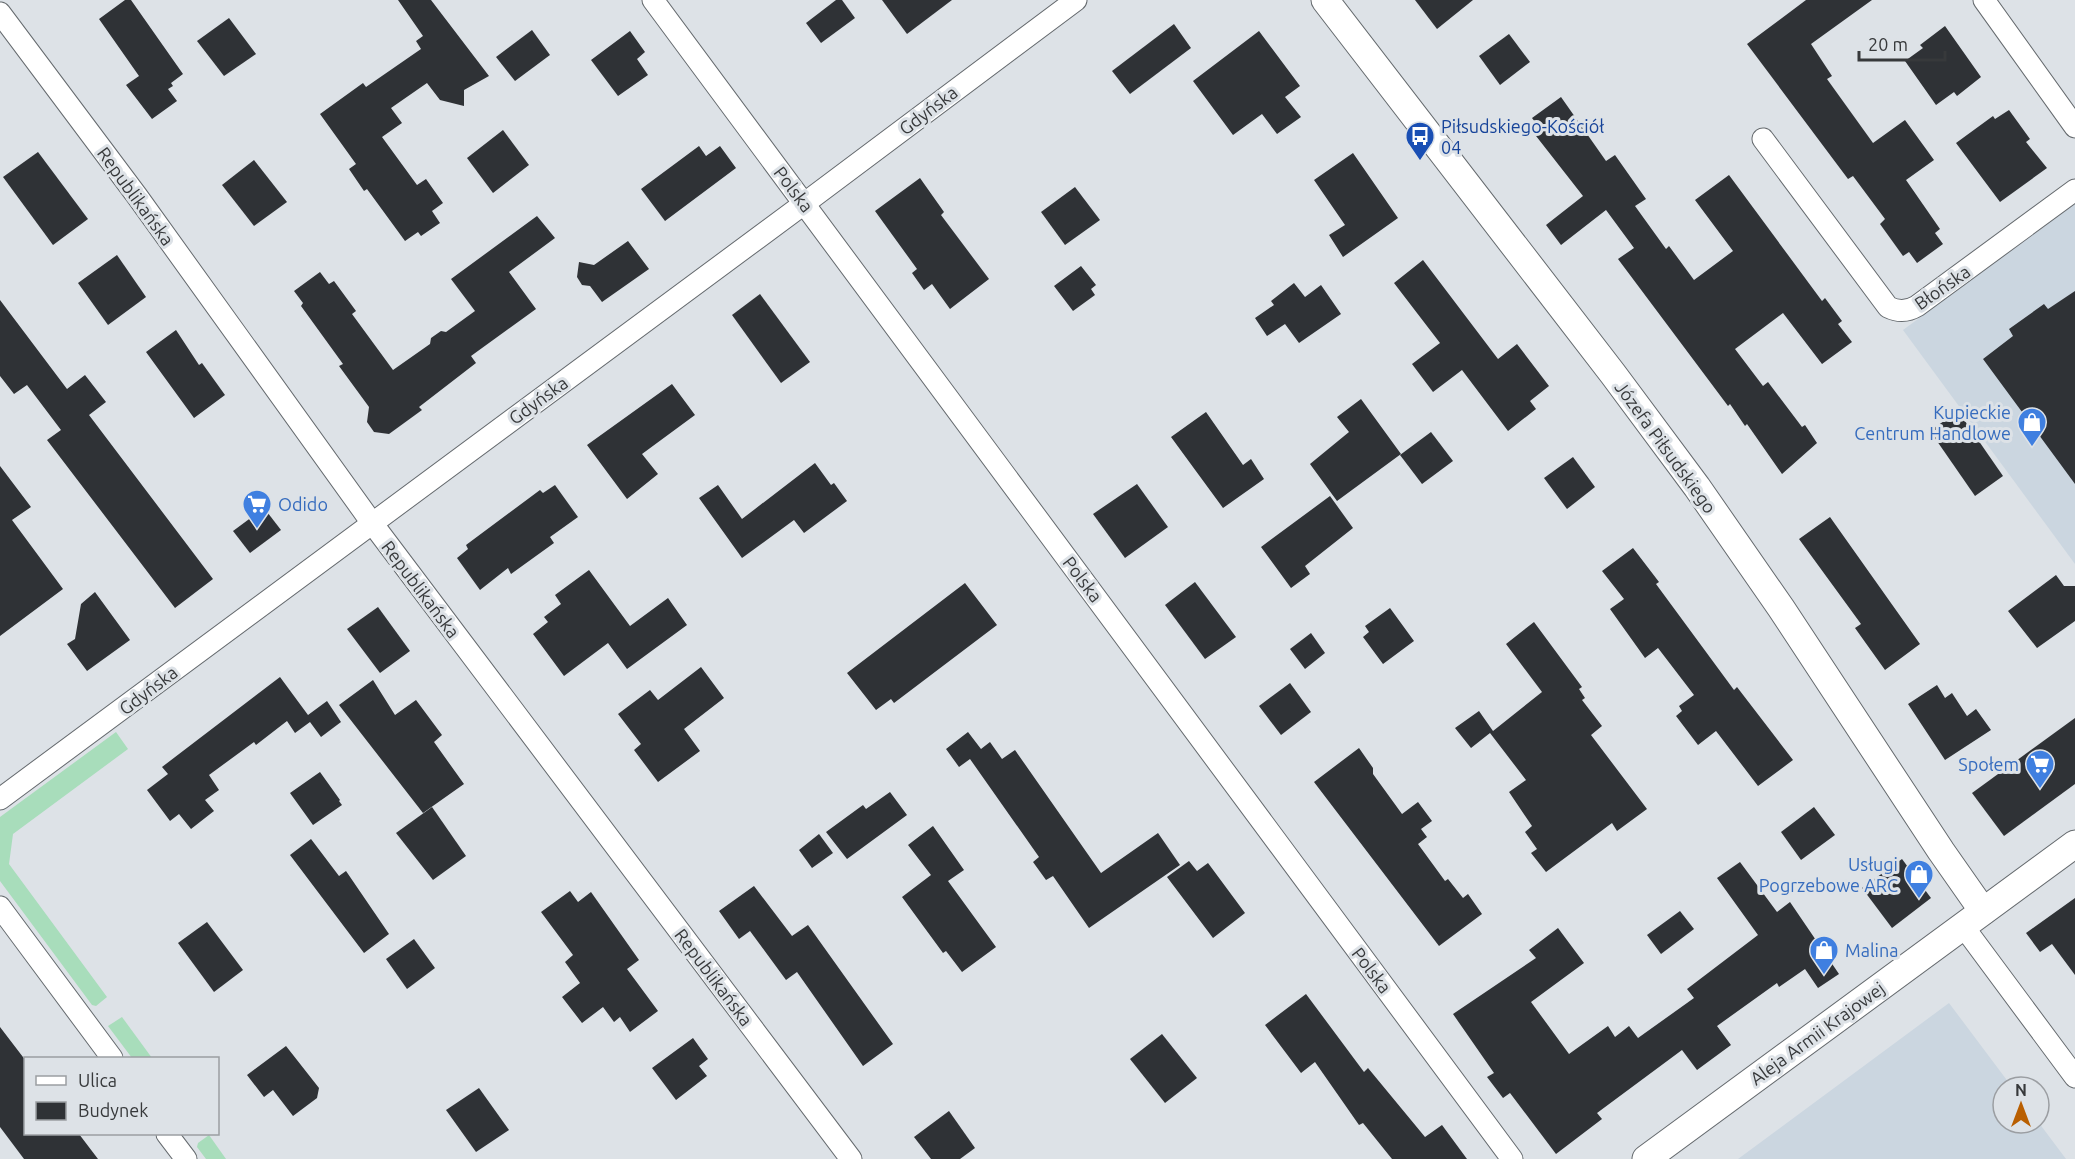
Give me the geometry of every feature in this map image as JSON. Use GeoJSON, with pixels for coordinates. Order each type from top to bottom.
{"type":"FeatureCollection","features":[{"type":"Feature","properties":{"kind":"street","name":"Polska"},"geometry":{"type":"LineString","coordinates":[[653,0],[1512,1159]]}},
{"type":"Feature","properties":{"kind":"street","name":"Gdyńska"},"geometry":{"type":"LineString","coordinates":[[0,800],[1076,0]]}},
{"type":"Feature","properties":{"kind":"street","name":"Józefa Piłsudskiego"},"geometry":{"type":"LineString","coordinates":[[1325,0],[1613,374],[1697,487],[1781,608],[1951,866],[1973,919],[2075,1077]]}},
{"type":"Feature","properties":{"kind":"street"},"geometry":{"type":"LineString","coordinates":[[1984,0],[2075,127]]}},
{"type":"Feature","properties":{"kind":"street","name":"Republikańska"},"geometry":{"type":"LineString","coordinates":[[0,13],[137,196],[372,523],[850,1159]]}},
{"type":"Feature","properties":{"kind":"street","name":"Błońska"},"geometry":{"type":"LineString","coordinates":[[1763,139],[1887,307],[1896,311],[1917,306],[2075,190]]}},
{"type":"Feature","properties":{"kind":"street","name":"Aleja Armii Krajowej"},"geometry":{"type":"LineString","coordinates":[[1646,1159],[2075,844]]}},
{"type":"Feature","properties":{"kind":"street"},"geometry":{"type":"LineString","coordinates":[[0,907],[111,1057]]}},
{"type":"Feature","properties":{"kind":"street"},"geometry":{"type":"LineString","coordinates":[[168,1135],[186,1159]]}},
{"type":"Feature","properties":{"kind":"shaded area","name":"Kupieckie Centrum Handlowe"},"geometry":{"type":"Polygon","coordinates":[[[2075,204],[2075,564],[1903,330],[2075,204]]]}},
{"type":"Feature","properties":{"kind":"shaded area"},"geometry":{"type":"Polygon","coordinates":[[[1949,1003],[2003,1075],[1991,1075],[1991,1135],[2048,1135],[2066,1159],[1738,1159],[1949,1003]]]}},
{"type":"Feature","properties":{"kind":"green space"},"geometry":{"type":"Polygon","coordinates":[[[116,732],[128,749],[13,834],[9,864],[107,997],[96,1006],[92,1005],[0,881],[0,817],[116,732]]]}},
{"type":"Feature","properties":{"kind":"green space"},"geometry":{"type":"Polygon","coordinates":[[[122,1017],[151,1057],[131,1057],[108,1026],[122,1017]]]}},
{"type":"Feature","properties":{"kind":"green space"},"geometry":{"type":"Polygon","coordinates":[[[209,1135],[226,1159],[206,1159],[197,1147],[198,1143],[209,1135]]]}},
{"type":"Feature","properties":{"kind":"building"},"geometry":{"type":"Polygon","coordinates":[[[125,0],[131,0],[183,74],[171,83],[173,86],[168,89],[177,101],[152,119],[126,85],[139,76],[99,19],[125,0]]]}},
{"type":"Feature","properties":{"kind":"building"},"geometry":{"type":"Polygon","coordinates":[[[398,0],[431,0],[489,76],[464,90],[464,106],[440,100],[427,83],[391,108],[402,123],[382,137],[417,185],[426,179],[443,203],[432,211],[440,223],[421,236],[418,232],[405,241],[367,189],[364,191],[349,169],[356,164],[320,114],[363,83],[366,87],[421,49],[416,41],[423,36],[398,0]]]}},
{"type":"Feature","properties":{"kind":"building"},"geometry":{"type":"Polygon","coordinates":[[[836,0],[842,0],[855,18],[821,43],[806,23],[836,0]]]}},
{"type":"Feature","properties":{"kind":"building"},"geometry":{"type":"Polygon","coordinates":[[[882,0],[952,0],[907,34],[882,0]]]}},
{"type":"Feature","properties":{"kind":"building"},"geometry":{"type":"Polygon","coordinates":[[[1415,0],[1473,0],[1437,29],[1415,0]]]}},
{"type":"Feature","properties":{"kind":"building"},"geometry":{"type":"Polygon","coordinates":[[[1806,0],[1872,0],[1811,44],[1832,76],[1827,79],[1873,143],[1905,120],[1934,160],[1906,180],[1940,229],[1935,233],[1943,244],[1917,263],[1909,252],[1903,256],[1880,224],[1885,219],[1853,176],[1848,179],[1747,44],[1806,0]]]}},
{"type":"Feature","properties":{"kind":"building"},"geometry":{"type":"Polygon","coordinates":[[[229,18],[256,54],[224,76],[197,41],[229,18]]]}},
{"type":"Feature","properties":{"kind":"building"},"geometry":{"type":"Polygon","coordinates":[[[1174,24],[1191,48],[1130,94],[1112,71],[1174,24]]]}},
{"type":"Feature","properties":{"kind":"building"},"geometry":{"type":"Polygon","coordinates":[[[1945,26],[1981,77],[1957,96],[1954,92],[1936,105],[1905,61],[1923,48],[1920,45],[1945,26]]]}},
{"type":"Feature","properties":{"kind":"building"},"geometry":{"type":"Polygon","coordinates":[[[532,30],[550,55],[515,81],[496,57],[532,30]]]}},
{"type":"Feature","properties":{"kind":"building"},"geometry":{"type":"Polygon","coordinates":[[[630,31],[645,52],[637,59],[648,75],[618,96],[591,60],[630,31]]]}},
{"type":"Feature","properties":{"kind":"building"},"geometry":{"type":"Polygon","coordinates":[[[1259,31],[1300,86],[1285,97],[1301,117],[1277,134],[1262,114],[1233,135],[1193,81],[1259,31]]]}},
{"type":"Feature","properties":{"kind":"building"},"geometry":{"type":"Polygon","coordinates":[[[1509,34],[1530,62],[1500,85],[1479,56],[1509,34]]]}},
{"type":"Feature","properties":{"kind":"building"},"geometry":{"type":"Polygon","coordinates":[[[1561,97],[1606,161],[1615,155],[1646,199],[1635,206],[1666,249],[1669,246],[1694,280],[1733,251],[1695,200],[1729,175],[1822,301],[1825,298],[1842,321],[1838,324],[1852,342],[1822,364],[1783,313],[1735,349],[1763,386],[1768,382],[1802,427],[1805,425],[1817,443],[1782,474],[1747,424],[1745,426],[1730,404],[1728,406],[1618,259],[1634,248],[1606,210],[1561,245],[1546,225],[1583,196],[1529,127],[1535,122],[1532,118],[1561,97]]]}},
{"type":"Feature","properties":{"kind":"building"},"geometry":{"type":"Polygon","coordinates":[[[2009,110],[2030,139],[2026,142],[2047,168],[2000,202],[1956,143],[1993,116],[1995,119],[2009,110]]]}},
{"type":"Feature","properties":{"kind":"building"},"geometry":{"type":"Polygon","coordinates":[[[503,130],[529,165],[493,193],[467,158],[503,130]]]}},
{"type":"Feature","properties":{"kind":"building"},"geometry":{"type":"Polygon","coordinates":[[[699,146],[706,156],[720,146],[736,168],[665,221],[641,189],[699,146]]]}},
{"type":"Feature","properties":{"kind":"building"},"geometry":{"type":"Polygon","coordinates":[[[38,152],[88,219],[53,245],[3,177],[38,152]]]}},
{"type":"Feature","properties":{"kind":"building"},"geometry":{"type":"Polygon","coordinates":[[[1353,153],[1398,218],[1343,257],[1329,235],[1345,225],[1314,180],[1353,153]]]}},
{"type":"Feature","properties":{"kind":"building"},"geometry":{"type":"Polygon","coordinates":[[[254,160],[287,202],[254,226],[222,185],[254,160]]]}},
{"type":"Feature","properties":{"kind":"building"},"geometry":{"type":"Polygon","coordinates":[[[920,178],[944,212],[941,215],[989,279],[950,309],[932,284],[924,290],[912,273],[917,269],[875,211],[920,178]]]}},
{"type":"Feature","properties":{"kind":"building"},"geometry":{"type":"Polygon","coordinates":[[[1075,187],[1100,220],[1065,245],[1041,212],[1075,187]]]}},
{"type":"Feature","properties":{"kind":"building"},"geometry":{"type":"Polygon","coordinates":[[[537,216],[555,238],[509,272],[536,309],[471,356],[476,363],[419,407],[422,410],[389,434],[374,432],[367,422],[369,407],[339,366],[343,364],[301,306],[303,303],[294,291],[320,272],[329,284],[334,281],[356,311],[352,314],[393,370],[430,344],[431,338],[441,331],[446,332],[475,311],[451,279],[537,216]]]}},
{"type":"Feature","properties":{"kind":"building"},"geometry":{"type":"Polygon","coordinates":[[[628,241],[649,269],[602,302],[590,286],[582,285],[577,277],[579,262],[594,265],[628,241]]]}},
{"type":"Feature","properties":{"kind":"building"},"geometry":{"type":"Polygon","coordinates":[[[117,255],[146,297],[108,325],[78,283],[117,255]]]}},
{"type":"Feature","properties":{"kind":"building"},"geometry":{"type":"Polygon","coordinates":[[[1423,260],[1498,359],[1517,344],[1549,386],[1530,401],[1536,409],[1508,431],[1462,370],[1433,392],[1412,364],[1440,343],[1394,283],[1423,260]]]}},
{"type":"Feature","properties":{"kind":"building"},"geometry":{"type":"Polygon","coordinates":[[[1081,266],[1096,285],[1091,289],[1095,295],[1073,311],[1054,286],[1081,266]]]}},
{"type":"Feature","properties":{"kind":"building"},"geometry":{"type":"Polygon","coordinates":[[[1294,283],[1305,297],[1321,285],[1341,314],[1299,343],[1285,324],[1267,336],[1255,318],[1274,305],[1271,301],[1294,283]]]}},
{"type":"Feature","properties":{"kind":"building"},"geometry":{"type":"Polygon","coordinates":[[[2075,291],[2075,484],[1983,359],[2013,336],[2009,329],[2044,304],[2048,309],[2075,291]]]}},
{"type":"Feature","properties":{"kind":"building"},"geometry":{"type":"Polygon","coordinates":[[[760,294],[810,362],[781,383],[732,315],[760,294]]]}},
{"type":"Feature","properties":{"kind":"building"},"geometry":{"type":"Polygon","coordinates":[[[0,300],[67,389],[85,375],[106,402],[89,415],[213,579],[175,608],[47,440],[61,430],[27,385],[14,394],[0,376],[0,300]]]}},
{"type":"Feature","properties":{"kind":"building"},"geometry":{"type":"Polygon","coordinates":[[[176,330],[199,365],[202,363],[225,395],[194,418],[146,352],[176,330]]]}},
{"type":"Feature","properties":{"kind":"building"},"geometry":{"type":"Polygon","coordinates":[[[672,384],[695,415],[642,454],[658,474],[627,499],[587,445],[672,384]]]}},
{"type":"Feature","properties":{"kind":"building"},"geometry":{"type":"Polygon","coordinates":[[[1361,399],[1401,454],[1337,501],[1310,464],[1349,432],[1337,417],[1361,399]]]}},
{"type":"Feature","properties":{"kind":"building"},"geometry":{"type":"Polygon","coordinates":[[[1958,411],[2003,476],[1975,496],[1930,431],[1958,411]]]}},
{"type":"Feature","properties":{"kind":"building"},"geometry":{"type":"Polygon","coordinates":[[[1206,412],[1243,465],[1251,459],[1264,479],[1223,508],[1171,437],[1206,412]]]}},
{"type":"Feature","properties":{"kind":"building"},"geometry":{"type":"Polygon","coordinates":[[[1431,432],[1453,461],[1422,484],[1400,455],[1431,432]]]}},
{"type":"Feature","properties":{"kind":"building"},"geometry":{"type":"Polygon","coordinates":[[[1573,457],[1595,487],[1567,509],[1544,478],[1573,457]]]}},
{"type":"Feature","properties":{"kind":"building"},"geometry":{"type":"Polygon","coordinates":[[[815,463],[831,485],[834,483],[847,501],[804,533],[794,520],[742,558],[699,498],[718,485],[742,519],[815,463]]]}},
{"type":"Feature","properties":{"kind":"building"},"geometry":{"type":"Polygon","coordinates":[[[0,466],[31,507],[12,520],[63,589],[0,636],[0,466]]]}},
{"type":"Feature","properties":{"kind":"building"},"geometry":{"type":"Polygon","coordinates":[[[1137,484],[1168,527],[1125,558],[1093,514],[1137,484]]]}},
{"type":"Feature","properties":{"kind":"building"},"geometry":{"type":"Polygon","coordinates":[[[555,485],[578,517],[550,537],[554,543],[511,574],[508,568],[480,590],[457,558],[468,549],[466,545],[540,490],[543,493],[555,485]]]}},
{"type":"Feature","properties":{"kind":"building"},"geometry":{"type":"Polygon","coordinates":[[[1330,496],[1353,528],[1305,566],[1310,574],[1291,588],[1261,547],[1330,496]]]}},
{"type":"Feature","properties":{"kind":"building","name":"Odido"},"geometry":{"type":"Polygon","coordinates":[[[264,508],[281,530],[250,553],[233,531],[264,508]]]}},
{"type":"Feature","properties":{"kind":"building"},"geometry":{"type":"Polygon","coordinates":[[[1830,517],[1920,644],[1885,670],[1855,628],[1861,624],[1799,539],[1830,517]]]}},
{"type":"Feature","properties":{"kind":"building"},"geometry":{"type":"Polygon","coordinates":[[[1633,548],[1659,582],[1656,584],[1734,690],[1737,687],[1793,760],[1758,786],[1716,731],[1698,745],[1676,716],[1682,711],[1679,706],[1694,695],[1658,648],[1645,658],[1610,609],[1624,599],[1602,571],[1633,548]]]}},
{"type":"Feature","properties":{"kind":"building"},"geometry":{"type":"Polygon","coordinates":[[[589,570],[630,626],[668,598],[687,625],[627,669],[608,643],[564,676],[533,634],[548,622],[544,617],[561,604],[555,595],[589,570]]]}},
{"type":"Feature","properties":{"kind":"building"},"geometry":{"type":"Polygon","coordinates":[[[2056,575],[2064,586],[2075,586],[2075,621],[2037,648],[2008,611],[2056,575]]]}},
{"type":"Feature","properties":{"kind":"building"},"geometry":{"type":"Polygon","coordinates":[[[1195,582],[1236,637],[1205,659],[1165,605],[1195,582]]]}},
{"type":"Feature","properties":{"kind":"building"},"geometry":{"type":"Polygon","coordinates":[[[965,583],[997,625],[894,703],[891,699],[876,710],[847,673],[965,583]]]}},
{"type":"Feature","properties":{"kind":"building"},"geometry":{"type":"Polygon","coordinates":[[[95,592],[130,640],[87,671],[67,644],[75,639],[81,604],[95,592]]]}},
{"type":"Feature","properties":{"kind":"building"},"geometry":{"type":"Polygon","coordinates":[[[378,607],[410,651],[380,673],[347,629],[378,607]]]}},
{"type":"Feature","properties":{"kind":"building"},"geometry":{"type":"Polygon","coordinates":[[[1390,608],[1414,641],[1383,664],[1363,637],[1369,632],[1365,626],[1390,608]]]}},
{"type":"Feature","properties":{"kind":"building"},"geometry":{"type":"Polygon","coordinates":[[[1534,622],[1582,687],[1579,689],[1585,698],[1582,700],[1602,726],[1591,735],[1647,809],[1617,831],[1612,823],[1546,872],[1531,853],[1537,849],[1525,832],[1532,826],[1509,792],[1526,780],[1490,733],[1471,748],[1455,728],[1479,711],[1493,731],[1542,692],[1506,644],[1534,622]]]}},
{"type":"Feature","properties":{"kind":"building"},"geometry":{"type":"Polygon","coordinates":[[[1311,633],[1325,653],[1305,669],[1290,649],[1311,633]]]}},
{"type":"Feature","properties":{"kind":"building"},"geometry":{"type":"Polygon","coordinates":[[[701,667],[724,698],[684,729],[700,751],[658,782],[634,750],[641,744],[618,714],[650,690],[658,700],[701,667]]]}},
{"type":"Feature","properties":{"kind":"building"},"geometry":{"type":"Polygon","coordinates":[[[280,677],[308,715],[327,701],[341,722],[321,737],[310,722],[295,733],[287,721],[256,745],[254,742],[209,775],[219,790],[205,800],[214,811],[191,829],[179,814],[170,821],[147,790],[168,774],[162,767],[280,677]]]}},
{"type":"Feature","properties":{"kind":"building"},"geometry":{"type":"Polygon","coordinates":[[[373,680],[395,715],[416,700],[442,735],[434,742],[464,784],[423,813],[339,705],[373,680]]]}},
{"type":"Feature","properties":{"kind":"building"},"geometry":{"type":"Polygon","coordinates":[[[1290,683],[1311,712],[1281,735],[1259,706],[1290,683]]]}},
{"type":"Feature","properties":{"kind":"building"},"geometry":{"type":"Polygon","coordinates":[[[1937,685],[1945,698],[1952,693],[1967,716],[1976,709],[1991,730],[1945,760],[1908,704],[1937,685]]]}},
{"type":"Feature","properties":{"kind":"building"},"geometry":{"type":"Polygon","coordinates":[[[2075,718],[2075,784],[2004,836],[1972,793],[2075,718]]]}},
{"type":"Feature","properties":{"kind":"building"},"geometry":{"type":"Polygon","coordinates":[[[968,732],[981,749],[990,742],[1002,759],[1015,750],[1101,873],[1158,833],[1180,865],[1089,928],[1053,876],[1046,880],[1033,862],[1039,857],[970,759],[959,767],[946,749],[968,732]]]}},
{"type":"Feature","properties":{"kind":"building"},"geometry":{"type":"Polygon","coordinates":[[[1359,748],[1373,768],[1373,774],[1402,814],[1418,802],[1432,821],[1421,829],[1427,837],[1418,844],[1445,881],[1448,879],[1463,898],[1468,894],[1482,914],[1439,946],[1314,782],[1359,748]]]}},
{"type":"Feature","properties":{"kind":"building"},"geometry":{"type":"Polygon","coordinates":[[[320,772],[342,805],[313,825],[290,793],[320,772]]]}},
{"type":"Feature","properties":{"kind":"building"},"geometry":{"type":"Polygon","coordinates":[[[890,792],[907,815],[847,859],[826,832],[863,805],[866,809],[890,792]]]}},
{"type":"Feature","properties":{"kind":"building"},"geometry":{"type":"Polygon","coordinates":[[[432,807],[466,856],[433,880],[396,833],[432,807]]]}},
{"type":"Feature","properties":{"kind":"building"},"geometry":{"type":"Polygon","coordinates":[[[1814,807],[1835,835],[1801,860],[1781,832],[1814,807]]]}},
{"type":"Feature","properties":{"kind":"building"},"geometry":{"type":"Polygon","coordinates":[[[933,826],[964,870],[948,881],[996,947],[962,972],[946,951],[943,953],[902,897],[931,875],[908,845],[933,826]]]}},
{"type":"Feature","properties":{"kind":"building"},"geometry":{"type":"Polygon","coordinates":[[[819,834],[833,853],[812,868],[799,850],[819,834]]]}},
{"type":"Feature","properties":{"kind":"building"},"geometry":{"type":"Polygon","coordinates":[[[311,839],[339,876],[346,871],[389,934],[364,953],[290,855],[311,839]]]}},
{"type":"Feature","properties":{"kind":"building"},"geometry":{"type":"Polygon","coordinates":[[[1902,859],[1931,898],[1892,928],[1862,888],[1902,859]]]}},
{"type":"Feature","properties":{"kind":"building"},"geometry":{"type":"Polygon","coordinates":[[[1189,861],[1197,871],[1208,863],[1245,913],[1213,938],[1167,877],[1189,861]]]}},
{"type":"Feature","properties":{"kind":"building"},"geometry":{"type":"Polygon","coordinates":[[[1740,862],[1777,912],[1790,902],[1839,974],[1818,988],[1805,969],[1779,987],[1777,983],[1717,1026],[1731,1045],[1697,1070],[1682,1050],[1597,1113],[1602,1119],[1556,1154],[1510,1093],[1503,1098],[1487,1077],[1494,1073],[1453,1014],[1536,958],[1529,950],[1558,928],[1584,963],[1531,1002],[1569,1054],[1608,1026],[1615,1037],[1629,1026],[1638,1038],[1694,998],[1687,989],[1758,935],[1717,878],[1740,862]]]}},
{"type":"Feature","properties":{"kind":"building"},"geometry":{"type":"Polygon","coordinates":[[[754,886],[792,936],[808,925],[893,1044],[863,1066],[797,972],[786,980],[750,931],[739,939],[719,911],[754,886]]]}},
{"type":"Feature","properties":{"kind":"building"},"geometry":{"type":"Polygon","coordinates":[[[570,891],[578,902],[591,892],[639,960],[627,969],[658,1011],[630,1032],[620,1017],[614,1022],[603,1007],[582,1023],[562,997],[580,983],[565,962],[573,955],[541,912],[570,891]]]}},
{"type":"Feature","properties":{"kind":"building"},"geometry":{"type":"Polygon","coordinates":[[[2075,898],[2075,975],[2052,944],[2040,952],[2026,933],[2075,898]]]}},
{"type":"Feature","properties":{"kind":"building"},"geometry":{"type":"Polygon","coordinates":[[[1680,911],[1694,929],[1661,954],[1647,935],[1680,911]]]}},
{"type":"Feature","properties":{"kind":"building"},"geometry":{"type":"Polygon","coordinates":[[[207,922],[243,970],[214,992],[178,943],[207,922]]]}},
{"type":"Feature","properties":{"kind":"building"},"geometry":{"type":"Polygon","coordinates":[[[414,939],[435,968],[407,989],[386,959],[414,939]]]}},
{"type":"Feature","properties":{"kind":"building"},"geometry":{"type":"Polygon","coordinates":[[[1306,994],[1364,1072],[1368,1068],[1425,1137],[1442,1125],[1467,1159],[1392,1159],[1363,1123],[1359,1125],[1315,1062],[1301,1073],[1265,1025],[1306,994]]]}},
{"type":"Feature","properties":{"kind":"building"},"geometry":{"type":"Polygon","coordinates":[[[0,1027],[24,1058],[24,1135],[80,1135],[98,1159],[24,1159],[0,1127],[0,1027]]]}},
{"type":"Feature","properties":{"kind":"building"},"geometry":{"type":"Polygon","coordinates":[[[1162,1034],[1197,1078],[1165,1103],[1130,1059],[1162,1034]]]}},
{"type":"Feature","properties":{"kind":"building"},"geometry":{"type":"Polygon","coordinates":[[[693,1038],[708,1059],[699,1066],[707,1076],[676,1100],[652,1068],[693,1038]]]}},
{"type":"Feature","properties":{"kind":"building"},"geometry":{"type":"Polygon","coordinates":[[[286,1046],[319,1088],[317,1098],[293,1116],[273,1090],[264,1097],[247,1075],[286,1046]]]}},
{"type":"Feature","properties":{"kind":"building"},"geometry":{"type":"Polygon","coordinates":[[[479,1088],[509,1130],[476,1152],[446,1110],[479,1088]]]}},
{"type":"Feature","properties":{"kind":"building"},"geometry":{"type":"Polygon","coordinates":[[[949,1111],[975,1148],[960,1159],[931,1159],[914,1137],[949,1111]]]}},
{"type":"Feature","properties":{"kind":"place","name":"Piłsudskiego-Kościół 04"},"geometry":{"type":"Point","coordinates":[1420,162]}},
{"type":"Feature","properties":{"kind":"place","name":"Kupieckie Centrum Handlowe"},"geometry":{"type":"Point","coordinates":[2032,448]}},
{"type":"Feature","properties":{"kind":"place","name":"Odido"},"geometry":{"type":"Point","coordinates":[257,530]}},
{"type":"Feature","properties":{"kind":"place","name":"Społem"},"geometry":{"type":"Point","coordinates":[2040,790]}},
{"type":"Feature","properties":{"kind":"place","name":"Usługi Pogrzebowe ARC"},"geometry":{"type":"Point","coordinates":[1919,900]}},
{"type":"Feature","properties":{"kind":"place","name":"Malina"},"geometry":{"type":"Point","coordinates":[1824,976]}}]}
